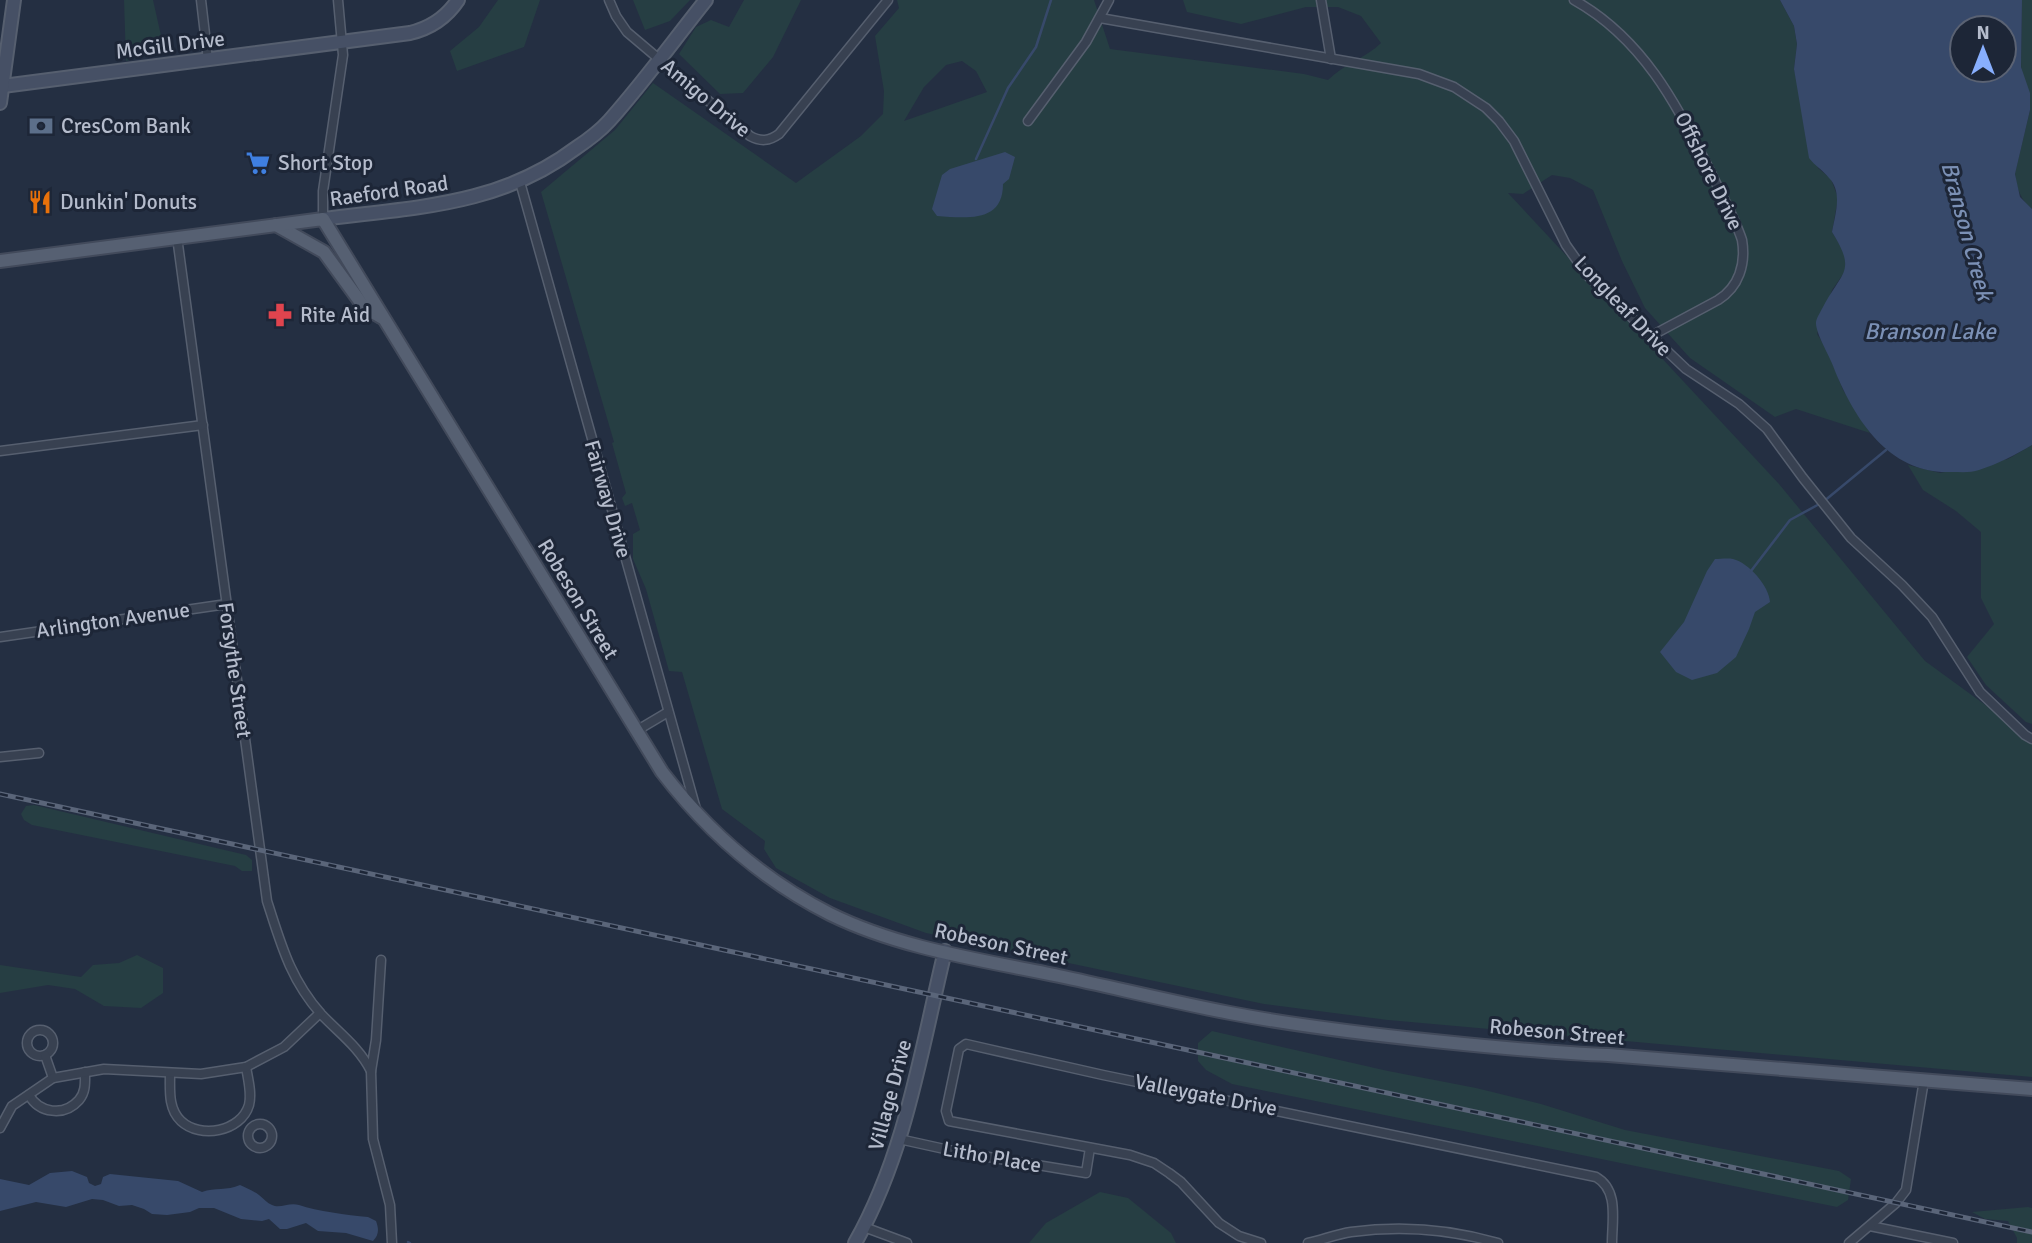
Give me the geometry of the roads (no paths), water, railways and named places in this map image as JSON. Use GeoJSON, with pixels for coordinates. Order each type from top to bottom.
{"type":"FeatureCollection","features":[{"type":"Feature","properties":{"kind":"main road"},"geometry":{"type":"LineString","coordinates":[[0,103],[14,0]]}},
{"type":"Feature","properties":{"kind":"main road","name":"McGill Drive"},"geometry":{"type":"LineString","coordinates":[[2,86],[422,30],[444,18],[458,0]]}},
{"type":"Feature","properties":{"kind":"main road","name":"Raeford Road"},"geometry":{"type":"LineString","coordinates":[[0,261],[455,202],[498,191],[563,158],[608,122],[706,0]]}},
{"type":"Feature","properties":{"kind":"main road","name":"Robeson Street"},"geometry":{"type":"LineString","coordinates":[[323,219],[662,772],[698,816],[752,866],[804,901],[864,929],[901,941],[1231,1013],[1338,1031],[1554,1053],[2032,1089]]}},
{"type":"Feature","properties":{"kind":"main road"},"geometry":{"type":"LineString","coordinates":[[275,225],[324,252],[364,307],[385,320]]}},
{"type":"Feature","properties":{"kind":"main road","name":"Village Drive"},"geometry":{"type":"LineString","coordinates":[[855,1243],[889,1169],[911,1101],[945,951]]}},
{"type":"Feature","properties":{"kind":"street"},"geometry":{"type":"LineString","coordinates":[[201,0],[208,60]]}},
{"type":"Feature","properties":{"kind":"street"},"geometry":{"type":"LineString","coordinates":[[323,219],[323,191],[342,55],[338,0]]}},
{"type":"Feature","properties":{"kind":"street","name":"Amigo Drive"},"geometry":{"type":"LineString","coordinates":[[609,0],[623,27],[750,136],[761,141],[779,134],[888,0]]}},
{"type":"Feature","properties":{"kind":"street"},"geometry":{"type":"LineString","coordinates":[[1028,121],[1086,42],[1109,0]]}},
{"type":"Feature","properties":{"kind":"street"},"geometry":{"type":"LineString","coordinates":[[1321,0],[1331,59]]}},
{"type":"Feature","properties":{"kind":"street","name":"Offshore Drive"},"geometry":{"type":"LineString","coordinates":[[1574,0],[1614,28],[1632,45],[1664,85],[1689,128],[1742,240],[1741,271],[1728,293],[1651,336]]}},
{"type":"Feature","properties":{"kind":"street","name":"Longleaf Drive"},"geometry":{"type":"LineString","coordinates":[[1100,18],[1419,74],[1437,79],[1471,96],[1486,108],[1514,141],[1577,261],[1615,303],[1686,369],[1739,404],[1767,429],[1851,538],[1902,584],[1932,617],[1980,692],[2032,739]]}},
{"type":"Feature","properties":{"kind":"street","name":"Fairway Drive"},"geometry":{"type":"LineString","coordinates":[[520,182],[698,816]]}},
{"type":"Feature","properties":{"kind":"street","name":"Forsythe Street"},"geometry":{"type":"LineString","coordinates":[[177,237],[267,901],[293,976],[320,1013],[364,1057],[371,1071]]}},
{"type":"Feature","properties":{"kind":"street"},"geometry":{"type":"LineString","coordinates":[[0,451],[202,425]]}},
{"type":"Feature","properties":{"kind":"street","name":"Arlington Avenue"},"geometry":{"type":"LineString","coordinates":[[0,637],[226,604]]}},
{"type":"Feature","properties":{"kind":"street"},"geometry":{"type":"LineString","coordinates":[[636,731],[668,712]]}},
{"type":"Feature","properties":{"kind":"street"},"geometry":{"type":"LineString","coordinates":[[0,757],[39,753]]}},
{"type":"Feature","properties":{"kind":"street"},"geometry":{"type":"LineString","coordinates":[[381,960],[376,1040],[371,1071],[373,1139],[390,1205],[392,1243]]}},
{"type":"Feature","properties":{"kind":"street"},"geometry":{"type":"LineString","coordinates":[[0,1128],[12,1106],[53,1078],[104,1069],[170,1074],[223,1072],[246,1067],[284,1047],[320,1013]]}},
{"type":"Feature","properties":{"kind":"street","name":"Valleygate Drive"},"geometry":{"type":"LineString","coordinates":[[1261,1243],[1240,1236],[1219,1223],[1181,1182],[1154,1163],[1130,1155],[949,1121],[946,1111],[959,1049],[966,1044],[1596,1177],[1604,1181],[1612,1197],[1612,1243]]}},
{"type":"Feature","properties":{"kind":"street"},"geometry":{"type":"LineString","coordinates":[[44,1055],[53,1078]]}},
{"type":"Feature","properties":{"kind":"street"},"geometry":{"type":"LineString","coordinates":[[170,1074],[173,1108],[181,1121],[194,1128],[211,1131],[225,1129],[241,1118],[249,1104],[246,1067]]}},
{"type":"Feature","properties":{"kind":"street"},"geometry":{"type":"LineString","coordinates":[[29,1095],[40,1108],[60,1111],[79,1100],[85,1088],[85,1072]]}},
{"type":"Feature","properties":{"kind":"street"},"geometry":{"type":"LineString","coordinates":[[1849,1243],[1896,1203],[1906,1190],[1924,1080]]}},
{"type":"Feature","properties":{"kind":"street"},"geometry":{"type":"LineString","coordinates":[[241,1118],[251,1127]]}},
{"type":"Feature","properties":{"kind":"street","name":"Litho Place"},"geometry":{"type":"LineString","coordinates":[[899,1139],[958,1152],[1086,1173],[1090,1148]]}},
{"type":"Feature","properties":{"kind":"street"},"geometry":{"type":"LineString","coordinates":[[1870,1226],[1953,1243]]}},
{"type":"Feature","properties":{"kind":"street"},"geometry":{"type":"LineString","coordinates":[[864,1227],[907,1243]]}},
{"type":"Feature","properties":{"kind":"street"},"geometry":{"type":"LineString","coordinates":[[1308,1243],[1350,1232],[1431,1228],[1498,1243]]}},
{"type":"Feature","properties":{"kind":"water","name":"Branson Lake"},"geometry":{"type":"Polygon","coordinates":[[[1780,0],[2022,0],[2021,67],[2030,93],[2030,110],[2015,174],[2020,197],[2032,209],[2032,445],[1976,471],[1930,471],[1911,465],[1894,455],[1865,426],[1854,409],[1816,327],[1818,316],[1841,278],[1845,264],[1840,245],[1832,232],[1836,190],[1827,175],[1809,158],[1794,69],[1797,44],[1794,26],[1780,0]]]}},
{"type":"Feature","properties":{"kind":"water"},"geometry":{"type":"Polygon","coordinates":[[[1005,152],[1015,157],[997,206],[990,212],[971,217],[937,216],[932,209],[942,175],[950,169],[1005,152]]]}},
{"type":"Feature","properties":{"kind":"water"},"geometry":{"type":"Polygon","coordinates":[[[1715,559],[1733,559],[1745,565],[1762,582],[1770,602],[1755,612],[1736,657],[1717,673],[1692,680],[1676,672],[1660,652],[1684,622],[1715,559]]]}},
{"type":"Feature","properties":{"kind":"water"},"geometry":{"type":"Polygon","coordinates":[[[72,1171],[87,1177],[89,1183],[95,1186],[101,1184],[103,1177],[110,1174],[178,1181],[202,1192],[240,1185],[275,1206],[295,1204],[368,1217],[376,1221],[378,1232],[373,1241],[346,1233],[318,1231],[306,1223],[280,1229],[269,1219],[241,1219],[214,1208],[199,1208],[167,1215],[152,1214],[132,1205],[119,1206],[92,1199],[66,1207],[36,1202],[0,1211],[0,1179],[29,1185],[50,1173],[72,1171]]]}},
{"type":"Feature","properties":{"kind":"waterway"},"geometry":{"type":"LineString","coordinates":[[976,159],[1008,88],[1036,47],[1051,0]]}},
{"type":"Feature","properties":{"kind":"waterway"},"geometry":{"type":"LineString","coordinates":[[1751,571],[1790,520],[1823,502],[1886,450]]}},
{"type":"Feature","properties":{"kind":"railway"},"geometry":{"type":"LineString","coordinates":[[0,794],[2032,1232]]}},
{"type":"Feature","properties":{"kind":"place","name":"CresCom Bank"},"geometry":{"type":"Point","coordinates":[41,126]}},
{"type":"Feature","properties":{"kind":"place","name":"Short Stop"},"geometry":{"type":"Point","coordinates":[258,163]}},
{"type":"Feature","properties":{"kind":"place","name":"Dunkin' Donuts"},"geometry":{"type":"Point","coordinates":[40,202]}},
{"type":"Feature","properties":{"kind":"place","name":"Rite Aid"},"geometry":{"type":"Point","coordinates":[280,315]}},
{"type":"Feature","properties":{"kind":"water label","name":"Branson Creek"},"geometry":{"type":"Point","coordinates":[1967,231]}}]}
